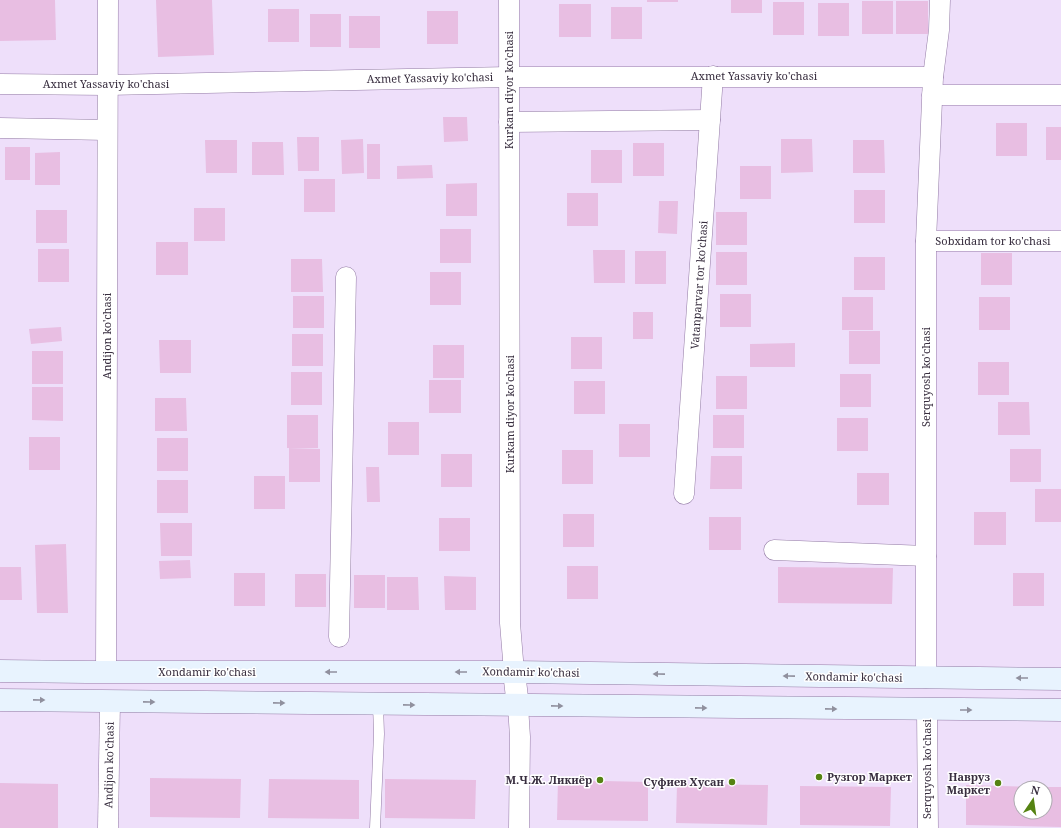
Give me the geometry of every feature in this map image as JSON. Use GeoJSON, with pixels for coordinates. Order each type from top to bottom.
{"type":"FeatureCollection","features":[{"type":"Feature","properties":{"kind":"main road","name":"Xondamir ko'chasi"},"geometry":{"type":"LineString","coordinates":[[0,671],[514,672],[926,678],[1061,678]]}},
{"type":"Feature","properties":{"kind":"main road"},"geometry":{"type":"LineString","coordinates":[[0,700],[927,710],[1061,710]]}},
{"type":"Feature","properties":{"kind":"street","name":"Andijon ko'chasi"},"geometry":{"type":"LineString","coordinates":[[106,672],[108,0]]}},
{"type":"Feature","properties":{"kind":"street","name":"Kurkam diyor ko'chasi"},"geometry":{"type":"LineString","coordinates":[[509,0],[510,623],[520,737],[519,828]]}},
{"type":"Feature","properties":{"kind":"street","name":"Serquyosh ko'chasi"},"geometry":{"type":"LineString","coordinates":[[926,678],[926,241],[933,86],[939,30],[940,0]]}},
{"type":"Feature","properties":{"kind":"street","name":"Axmet Yassaviy ko'chasi"},"geometry":{"type":"LineString","coordinates":[[0,84],[107,84],[509,77],[713,76],[933,86],[1061,95]]}},
{"type":"Feature","properties":{"kind":"street","name":"Vatanparvar tor ko'chasi"},"geometry":{"type":"LineString","coordinates":[[684,494],[713,76]]}},
{"type":"Feature","properties":{"kind":"street"},"geometry":{"type":"LineString","coordinates":[[509,122],[710,120]]}},
{"type":"Feature","properties":{"kind":"street"},"geometry":{"type":"LineString","coordinates":[[0,128],[107,130]]}},
{"type":"Feature","properties":{"kind":"street","name":"Sobxidam tor ko'chasi"},"geometry":{"type":"LineString","coordinates":[[926,241],[1061,241]]}},
{"type":"Feature","properties":{"kind":"street"},"geometry":{"type":"LineString","coordinates":[[339,636],[346,277]]}},
{"type":"Feature","properties":{"kind":"street"},"geometry":{"type":"LineString","coordinates":[[774,550],[926,556]]}},
{"type":"Feature","properties":{"kind":"street","name":"Andijon ko'chasi"},"geometry":{"type":"LineString","coordinates":[[108,828],[110,701]]}},
{"type":"Feature","properties":{"kind":"street","name":"Serquyosh ko'chasi"},"geometry":{"type":"LineString","coordinates":[[927,710],[928,828]]}},
{"type":"Feature","properties":{"kind":"lane"},"geometry":{"type":"LineString","coordinates":[[374,828],[379,734],[378,704]]}},
{"type":"Feature","properties":{"kind":"building"},"geometry":{"type":"Polygon","coordinates":[[[0,0],[55,0],[56,40],[0,41],[0,0]]]}},
{"type":"Feature","properties":{"kind":"building"},"geometry":{"type":"Polygon","coordinates":[[[156,0],[212,0],[214,55],[158,57],[156,0]]]}},
{"type":"Feature","properties":{"kind":"building"},"geometry":{"type":"Polygon","coordinates":[[[647,0],[678,0],[678,2],[647,2],[647,0]]]}},
{"type":"Feature","properties":{"kind":"building"},"geometry":{"type":"Polygon","coordinates":[[[731,0],[762,0],[762,13],[731,13],[731,0]]]}},
{"type":"Feature","properties":{"kind":"building"},"geometry":{"type":"Polygon","coordinates":[[[862,1],[893,1],[893,34],[862,34],[862,1]]]}},
{"type":"Feature","properties":{"kind":"building"},"geometry":{"type":"Polygon","coordinates":[[[896,1],[928,1],[928,34],[896,34],[896,1]]]}},
{"type":"Feature","properties":{"kind":"building"},"geometry":{"type":"Polygon","coordinates":[[[773,2],[804,2],[804,35],[773,35],[773,2]]]}},
{"type":"Feature","properties":{"kind":"building"},"geometry":{"type":"Polygon","coordinates":[[[818,3],[849,3],[849,36],[818,36],[818,3]]]}},
{"type":"Feature","properties":{"kind":"building"},"geometry":{"type":"Polygon","coordinates":[[[559,4],[591,4],[591,37],[559,37],[559,4]]]}},
{"type":"Feature","properties":{"kind":"building"},"geometry":{"type":"Polygon","coordinates":[[[611,7],[642,7],[642,39],[611,39],[611,7]]]}},
{"type":"Feature","properties":{"kind":"building"},"geometry":{"type":"Polygon","coordinates":[[[268,9],[299,9],[299,42],[268,42],[268,9]]]}},
{"type":"Feature","properties":{"kind":"building"},"geometry":{"type":"Polygon","coordinates":[[[427,11],[458,11],[458,44],[427,44],[427,11]]]}},
{"type":"Feature","properties":{"kind":"building"},"geometry":{"type":"Polygon","coordinates":[[[310,14],[341,14],[341,47],[310,47],[310,14]]]}},
{"type":"Feature","properties":{"kind":"building"},"geometry":{"type":"Polygon","coordinates":[[[349,16],[380,16],[380,48],[349,48],[349,16]]]}},
{"type":"Feature","properties":{"kind":"building"},"geometry":{"type":"Polygon","coordinates":[[[443,117],[467,117],[468,141],[444,142],[443,117]]]}},
{"type":"Feature","properties":{"kind":"building"},"geometry":{"type":"Polygon","coordinates":[[[996,123],[1027,123],[1027,156],[996,156],[996,123]]]}},
{"type":"Feature","properties":{"kind":"building"},"geometry":{"type":"Polygon","coordinates":[[[1046,127],[1061,127],[1061,160],[1046,160],[1046,127]]]}},
{"type":"Feature","properties":{"kind":"building"},"geometry":{"type":"Polygon","coordinates":[[[297,137],[319,137],[319,171],[298,171],[297,137]]]}},
{"type":"Feature","properties":{"kind":"building"},"geometry":{"type":"Polygon","coordinates":[[[363,139],[364,173],[342,174],[341,140],[363,139]]]}},
{"type":"Feature","properties":{"kind":"building"},"geometry":{"type":"Polygon","coordinates":[[[781,139],[812,139],[813,172],[781,173],[781,139]]]}},
{"type":"Feature","properties":{"kind":"building"},"geometry":{"type":"Polygon","coordinates":[[[205,140],[237,140],[237,173],[206,173],[205,140]]]}},
{"type":"Feature","properties":{"kind":"building"},"geometry":{"type":"Polygon","coordinates":[[[853,140],[884,140],[885,173],[853,173],[853,140]]]}},
{"type":"Feature","properties":{"kind":"building"},"geometry":{"type":"Polygon","coordinates":[[[252,142],[283,142],[284,175],[252,175],[252,142]]]}},
{"type":"Feature","properties":{"kind":"building"},"geometry":{"type":"Polygon","coordinates":[[[633,143],[664,143],[664,176],[633,176],[633,143]]]}},
{"type":"Feature","properties":{"kind":"building"},"geometry":{"type":"Polygon","coordinates":[[[367,144],[380,144],[380,179],[367,179],[367,144]]]}},
{"type":"Feature","properties":{"kind":"building"},"geometry":{"type":"Polygon","coordinates":[[[5,147],[30,147],[30,180],[5,180],[5,147]]]}},
{"type":"Feature","properties":{"kind":"building"},"geometry":{"type":"Polygon","coordinates":[[[591,150],[622,150],[622,183],[591,183],[591,150]]]}},
{"type":"Feature","properties":{"kind":"building"},"geometry":{"type":"Polygon","coordinates":[[[60,152],[60,185],[35,185],[35,153],[60,152]]]}},
{"type":"Feature","properties":{"kind":"building"},"geometry":{"type":"Polygon","coordinates":[[[432,165],[433,178],[397,179],[397,166],[432,165]]]}},
{"type":"Feature","properties":{"kind":"building"},"geometry":{"type":"Polygon","coordinates":[[[740,166],[771,166],[771,199],[740,199],[740,166]]]}},
{"type":"Feature","properties":{"kind":"building"},"geometry":{"type":"Polygon","coordinates":[[[304,179],[335,179],[335,212],[304,212],[304,179]]]}},
{"type":"Feature","properties":{"kind":"building"},"geometry":{"type":"Polygon","coordinates":[[[477,183],[477,216],[446,216],[446,184],[477,183]]]}},
{"type":"Feature","properties":{"kind":"building"},"geometry":{"type":"Polygon","coordinates":[[[854,190],[885,190],[885,223],[854,223],[854,190]]]}},
{"type":"Feature","properties":{"kind":"building"},"geometry":{"type":"Polygon","coordinates":[[[567,193],[598,193],[598,226],[567,226],[567,193]]]}},
{"type":"Feature","properties":{"kind":"building"},"geometry":{"type":"Polygon","coordinates":[[[659,201],[678,201],[677,234],[658,233],[659,201]]]}},
{"type":"Feature","properties":{"kind":"building"},"geometry":{"type":"Polygon","coordinates":[[[194,208],[225,208],[225,241],[194,241],[194,208]]]}},
{"type":"Feature","properties":{"kind":"building"},"geometry":{"type":"Polygon","coordinates":[[[36,210],[67,210],[67,243],[36,243],[36,210]]]}},
{"type":"Feature","properties":{"kind":"building"},"geometry":{"type":"Polygon","coordinates":[[[716,212],[747,212],[747,245],[716,245],[716,212]]]}},
{"type":"Feature","properties":{"kind":"building"},"geometry":{"type":"Polygon","coordinates":[[[440,229],[471,229],[471,263],[440,263],[440,229]]]}},
{"type":"Feature","properties":{"kind":"building"},"geometry":{"type":"Polygon","coordinates":[[[156,242],[188,242],[188,275],[156,275],[156,242]]]}},
{"type":"Feature","properties":{"kind":"building"},"geometry":{"type":"Polygon","coordinates":[[[38,249],[69,249],[69,282],[38,282],[38,249]]]}},
{"type":"Feature","properties":{"kind":"building"},"geometry":{"type":"Polygon","coordinates":[[[593,250],[625,250],[625,283],[594,283],[593,250]]]}},
{"type":"Feature","properties":{"kind":"building"},"geometry":{"type":"Polygon","coordinates":[[[635,251],[666,251],[666,284],[635,284],[635,251]]]}},
{"type":"Feature","properties":{"kind":"building"},"geometry":{"type":"Polygon","coordinates":[[[716,252],[747,252],[747,285],[716,285],[716,252]]]}},
{"type":"Feature","properties":{"kind":"building"},"geometry":{"type":"Polygon","coordinates":[[[981,253],[1012,253],[1012,285],[981,285],[981,253]]]}},
{"type":"Feature","properties":{"kind":"building"},"geometry":{"type":"Polygon","coordinates":[[[854,257],[885,257],[885,290],[854,290],[854,257]]]}},
{"type":"Feature","properties":{"kind":"building"},"geometry":{"type":"Polygon","coordinates":[[[291,259],[322,259],[323,292],[291,292],[291,259]]]}},
{"type":"Feature","properties":{"kind":"building"},"geometry":{"type":"Polygon","coordinates":[[[430,272],[461,272],[461,305],[430,305],[430,272]]]}},
{"type":"Feature","properties":{"kind":"building"},"geometry":{"type":"Polygon","coordinates":[[[720,294],[751,294],[751,327],[720,327],[720,294]]]}},
{"type":"Feature","properties":{"kind":"building"},"geometry":{"type":"Polygon","coordinates":[[[293,296],[324,296],[324,328],[293,328],[293,296]]]}},
{"type":"Feature","properties":{"kind":"building"},"geometry":{"type":"Polygon","coordinates":[[[842,297],[873,297],[873,330],[842,330],[842,297]]]}},
{"type":"Feature","properties":{"kind":"building"},"geometry":{"type":"Polygon","coordinates":[[[979,297],[1010,297],[1010,330],[979,330],[979,297]]]}},
{"type":"Feature","properties":{"kind":"building"},"geometry":{"type":"Polygon","coordinates":[[[633,312],[653,312],[653,339],[633,339],[633,312]]]}},
{"type":"Feature","properties":{"kind":"building"},"geometry":{"type":"Polygon","coordinates":[[[61,327],[62,341],[31,344],[29,329],[61,327]]]}},
{"type":"Feature","properties":{"kind":"building"},"geometry":{"type":"Polygon","coordinates":[[[849,331],[880,331],[880,364],[849,364],[849,331]]]}},
{"type":"Feature","properties":{"kind":"building"},"geometry":{"type":"Polygon","coordinates":[[[292,334],[323,334],[323,366],[292,366],[292,334]]]}},
{"type":"Feature","properties":{"kind":"building"},"geometry":{"type":"Polygon","coordinates":[[[571,337],[602,337],[602,369],[571,369],[571,337]]]}},
{"type":"Feature","properties":{"kind":"building"},"geometry":{"type":"Polygon","coordinates":[[[159,340],[191,340],[191,373],[160,373],[159,340]]]}},
{"type":"Feature","properties":{"kind":"building"},"geometry":{"type":"Polygon","coordinates":[[[795,343],[795,367],[750,367],[750,344],[795,343]]]}},
{"type":"Feature","properties":{"kind":"building"},"geometry":{"type":"Polygon","coordinates":[[[433,345],[464,345],[464,378],[433,378],[433,345]]]}},
{"type":"Feature","properties":{"kind":"building"},"geometry":{"type":"Polygon","coordinates":[[[32,351],[63,351],[63,384],[32,384],[32,351]]]}},
{"type":"Feature","properties":{"kind":"building"},"geometry":{"type":"Polygon","coordinates":[[[978,362],[1009,362],[1009,395],[978,395],[978,362]]]}},
{"type":"Feature","properties":{"kind":"building"},"geometry":{"type":"Polygon","coordinates":[[[291,372],[322,372],[322,405],[291,405],[291,372]]]}},
{"type":"Feature","properties":{"kind":"building"},"geometry":{"type":"Polygon","coordinates":[[[840,374],[871,374],[871,407],[840,407],[840,374]]]}},
{"type":"Feature","properties":{"kind":"building"},"geometry":{"type":"Polygon","coordinates":[[[716,376],[747,376],[747,409],[716,409],[716,376]]]}},
{"type":"Feature","properties":{"kind":"building"},"geometry":{"type":"Polygon","coordinates":[[[429,380],[461,380],[461,413],[429,413],[429,380]]]}},
{"type":"Feature","properties":{"kind":"building"},"geometry":{"type":"Polygon","coordinates":[[[574,381],[605,381],[605,414],[574,414],[574,381]]]}},
{"type":"Feature","properties":{"kind":"building"},"geometry":{"type":"Polygon","coordinates":[[[32,387],[63,387],[63,421],[32,420],[32,387]]]}},
{"type":"Feature","properties":{"kind":"building"},"geometry":{"type":"Polygon","coordinates":[[[155,398],[186,398],[187,431],[155,431],[155,398]]]}},
{"type":"Feature","properties":{"kind":"building"},"geometry":{"type":"Polygon","coordinates":[[[998,402],[1029,402],[1030,435],[998,435],[998,402]]]}},
{"type":"Feature","properties":{"kind":"building"},"geometry":{"type":"Polygon","coordinates":[[[287,415],[318,415],[318,448],[287,448],[287,415]]]}},
{"type":"Feature","properties":{"kind":"building"},"geometry":{"type":"Polygon","coordinates":[[[713,415],[744,415],[744,448],[713,448],[713,415]]]}},
{"type":"Feature","properties":{"kind":"building"},"geometry":{"type":"Polygon","coordinates":[[[837,418],[868,418],[868,451],[837,451],[837,418]]]}},
{"type":"Feature","properties":{"kind":"building"},"geometry":{"type":"Polygon","coordinates":[[[388,422],[419,422],[419,455],[388,455],[388,422]]]}},
{"type":"Feature","properties":{"kind":"building"},"geometry":{"type":"Polygon","coordinates":[[[619,424],[650,424],[650,457],[619,457],[619,424]]]}},
{"type":"Feature","properties":{"kind":"building"},"geometry":{"type":"Polygon","coordinates":[[[29,437],[60,437],[60,470],[29,470],[29,437]]]}},
{"type":"Feature","properties":{"kind":"building"},"geometry":{"type":"Polygon","coordinates":[[[157,438],[188,438],[188,471],[157,471],[157,438]]]}},
{"type":"Feature","properties":{"kind":"building"},"geometry":{"type":"Polygon","coordinates":[[[289,448],[320,449],[320,482],[289,482],[289,448]]]}},
{"type":"Feature","properties":{"kind":"building"},"geometry":{"type":"Polygon","coordinates":[[[1010,449],[1041,449],[1041,482],[1010,482],[1010,449]]]}},
{"type":"Feature","properties":{"kind":"building"},"geometry":{"type":"Polygon","coordinates":[[[562,450],[593,450],[593,484],[562,484],[562,450]]]}},
{"type":"Feature","properties":{"kind":"building"},"geometry":{"type":"Polygon","coordinates":[[[441,454],[472,454],[472,487],[441,487],[441,454]]]}},
{"type":"Feature","properties":{"kind":"building"},"geometry":{"type":"Polygon","coordinates":[[[711,456],[742,456],[742,489],[710,489],[711,456]]]}},
{"type":"Feature","properties":{"kind":"building"},"geometry":{"type":"Polygon","coordinates":[[[366,467],[379,467],[380,502],[367,502],[366,467]]]}},
{"type":"Feature","properties":{"kind":"building"},"geometry":{"type":"Polygon","coordinates":[[[857,473],[889,473],[889,505],[857,505],[857,473]]]}},
{"type":"Feature","properties":{"kind":"building"},"geometry":{"type":"Polygon","coordinates":[[[254,476],[285,476],[285,509],[254,509],[254,476]]]}},
{"type":"Feature","properties":{"kind":"building"},"geometry":{"type":"Polygon","coordinates":[[[157,480],[188,480],[188,513],[157,513],[157,480]]]}},
{"type":"Feature","properties":{"kind":"building"},"geometry":{"type":"Polygon","coordinates":[[[1035,489],[1061,489],[1061,522],[1035,522],[1035,489]]]}},
{"type":"Feature","properties":{"kind":"building"},"geometry":{"type":"Polygon","coordinates":[[[974,512],[1006,512],[1006,545],[974,545],[974,512]]]}},
{"type":"Feature","properties":{"kind":"building"},"geometry":{"type":"Polygon","coordinates":[[[563,514],[594,514],[594,547],[563,547],[563,514]]]}},
{"type":"Feature","properties":{"kind":"building"},"geometry":{"type":"Polygon","coordinates":[[[709,517],[741,517],[741,550],[709,550],[709,517]]]}},
{"type":"Feature","properties":{"kind":"building"},"geometry":{"type":"Polygon","coordinates":[[[439,518],[470,518],[470,551],[439,551],[439,518]]]}},
{"type":"Feature","properties":{"kind":"building"},"geometry":{"type":"Polygon","coordinates":[[[160,523],[192,523],[192,556],[161,556],[160,523]]]}},
{"type":"Feature","properties":{"kind":"building"},"geometry":{"type":"Polygon","coordinates":[[[66,544],[68,613],[37,613],[35,545],[66,544]]]}},
{"type":"Feature","properties":{"kind":"building"},"geometry":{"type":"Polygon","coordinates":[[[190,560],[191,578],[160,579],[159,561],[190,560]]]}},
{"type":"Feature","properties":{"kind":"building"},"geometry":{"type":"Polygon","coordinates":[[[567,566],[598,566],[598,599],[567,599],[567,566]]]}},
{"type":"Feature","properties":{"kind":"building"},"geometry":{"type":"Polygon","coordinates":[[[0,567],[21,567],[22,600],[0,600],[0,567]]]}},
{"type":"Feature","properties":{"kind":"building"},"geometry":{"type":"Polygon","coordinates":[[[778,567],[893,568],[892,604],[778,603],[778,567]]]}},
{"type":"Feature","properties":{"kind":"building"},"geometry":{"type":"Polygon","coordinates":[[[234,573],[265,573],[265,606],[234,606],[234,573]]]}},
{"type":"Feature","properties":{"kind":"building"},"geometry":{"type":"Polygon","coordinates":[[[1013,573],[1044,573],[1044,606],[1013,606],[1013,573]]]}},
{"type":"Feature","properties":{"kind":"building"},"geometry":{"type":"Polygon","coordinates":[[[295,574],[326,574],[326,607],[295,607],[295,574]]]}},
{"type":"Feature","properties":{"kind":"building"},"geometry":{"type":"Polygon","coordinates":[[[354,575],[385,575],[385,608],[354,608],[354,575]]]}},
{"type":"Feature","properties":{"kind":"building"},"geometry":{"type":"Polygon","coordinates":[[[444,576],[476,577],[476,610],[445,610],[444,576]]]}},
{"type":"Feature","properties":{"kind":"building"},"geometry":{"type":"Polygon","coordinates":[[[387,577],[418,577],[419,610],[387,610],[387,577]]]}},
{"type":"Feature","properties":{"kind":"building"},"geometry":{"type":"Polygon","coordinates":[[[150,778],[241,779],[240,818],[150,817],[150,778]]]}},
{"type":"Feature","properties":{"kind":"building"},"geometry":{"type":"Polygon","coordinates":[[[269,779],[359,780],[359,819],[268,818],[269,779]]]}},
{"type":"Feature","properties":{"kind":"building"},"geometry":{"type":"Polygon","coordinates":[[[385,779],[476,780],[475,819],[385,818],[385,779]]]}},
{"type":"Feature","properties":{"kind":"building"},"geometry":{"type":"Polygon","coordinates":[[[558,780],[648,782],[648,821],[557,820],[558,780]]]}},
{"type":"Feature","properties":{"kind":"building"},"geometry":{"type":"Polygon","coordinates":[[[0,783],[58,784],[58,828],[0,828],[0,783]]]}},
{"type":"Feature","properties":{"kind":"building"},"geometry":{"type":"Polygon","coordinates":[[[677,784],[768,785],[767,825],[676,823],[677,784]]]}},
{"type":"Feature","properties":{"kind":"building"},"geometry":{"type":"Polygon","coordinates":[[[966,785],[1013,786],[1013,820],[1053,820],[1053,787],[1061,787],[1061,827],[966,825],[966,785]]]}},
{"type":"Feature","properties":{"kind":"building"},"geometry":{"type":"Polygon","coordinates":[[[800,786],[891,787],[890,826],[800,825],[800,786]]]}},
{"type":"Feature","properties":{"kind":"place","name":"Рузгор Маркет"},"geometry":{"type":"Point","coordinates":[819,777]}},
{"type":"Feature","properties":{"kind":"place","name":"М.Ч.Ж. Ликиёр"},"geometry":{"type":"Point","coordinates":[600,780]}},
{"type":"Feature","properties":{"kind":"place","name":"Суфиев Хусан"},"geometry":{"type":"Point","coordinates":[732,782]}},
{"type":"Feature","properties":{"kind":"place","name":"Навруз Маркет"},"geometry":{"type":"Point","coordinates":[998,783]}}]}
